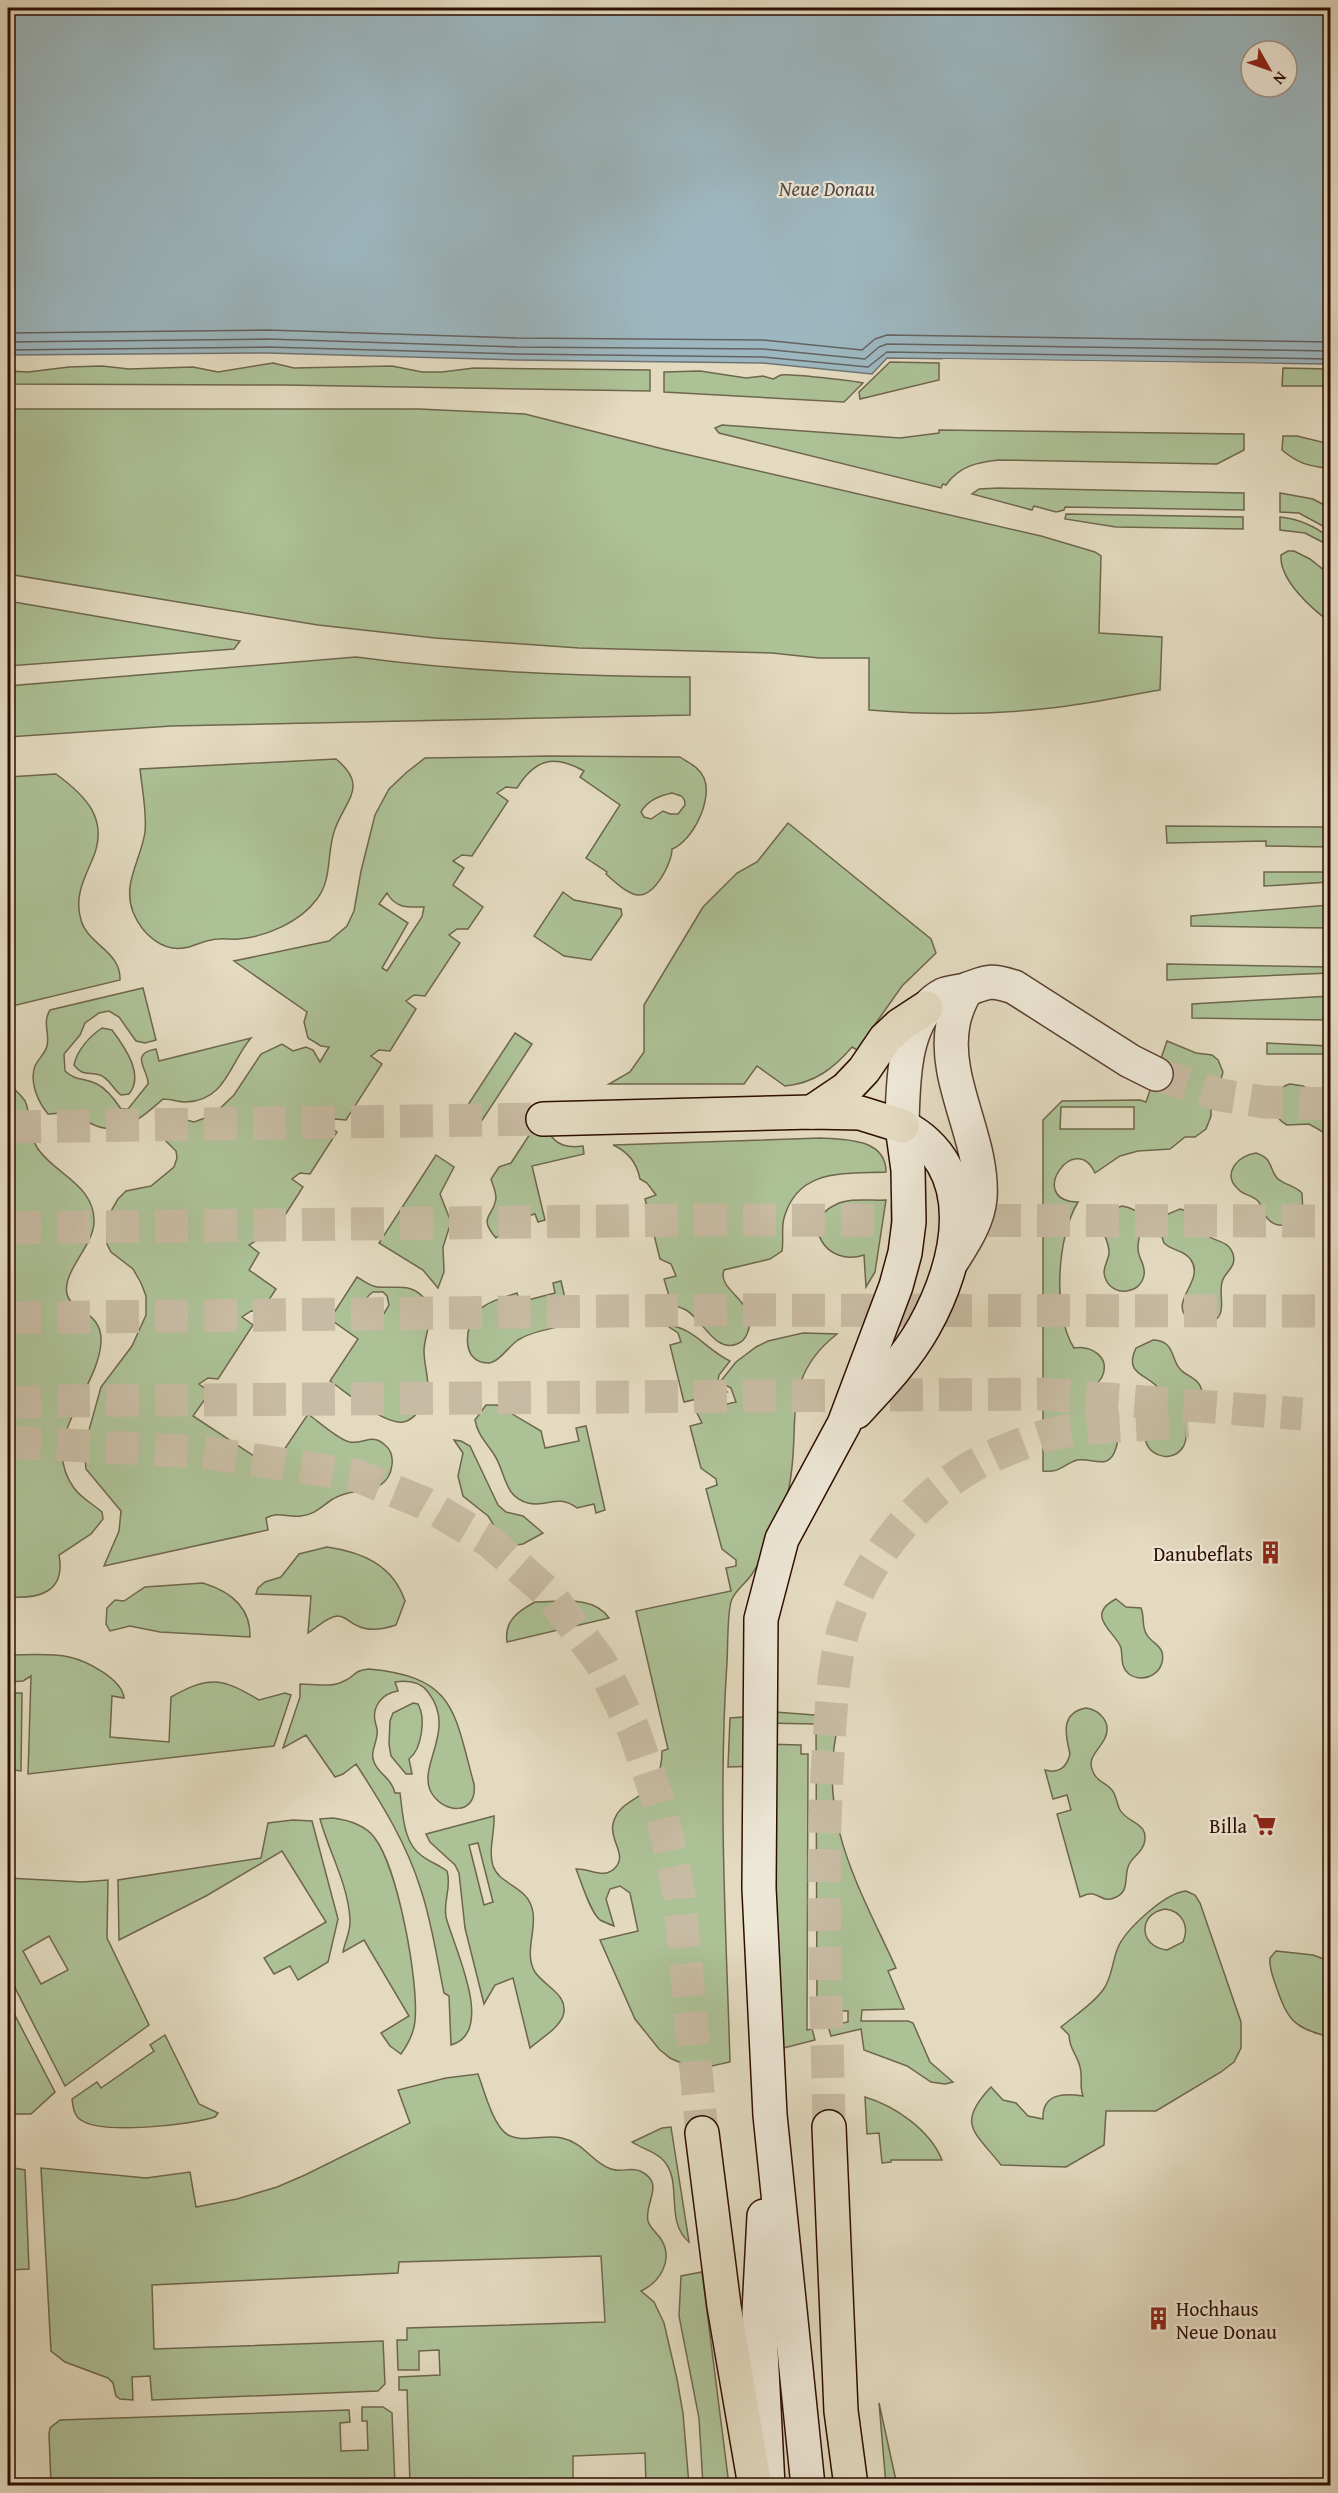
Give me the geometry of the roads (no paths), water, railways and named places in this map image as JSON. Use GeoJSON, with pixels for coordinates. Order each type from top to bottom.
{"type":"FeatureCollection","features":[{"type":"Feature","properties":{"kind":"highway"},"geometry":{"type":"LineString","coordinates":[[812,1112],[846,1089],[864,1070],[885,1040],[900,1025],[926,1008]]}},
{"type":"Feature","properties":{"kind":"highway"},"geometry":{"type":"LineString","coordinates":[[543,1119],[812,1112],[860,1113],[902,1126]]}},
{"type":"Feature","properties":{"kind":"highway"},"geometry":{"type":"LineString","coordinates":[[829,2127],[841,2411],[851,2486]]}},
{"type":"Feature","properties":{"kind":"highway"},"geometry":{"type":"LineString","coordinates":[[702,2133],[724,2306],[755,2486]]}},
{"type":"Feature","properties":{"kind":"main road"},"geometry":{"type":"LineString","coordinates":[[809,2479],[770,2115],[759,1888],[761,1619],[782,1539],[844,1424],[896,1286],[905,1253],[909,1222],[909,1191],[902,1126],[904,1073],[909,1048],[926,1008],[944,994],[966,990],[981,982],[998,982],[1014,987],[1130,1061],[1156,1074]]}},
{"type":"Feature","properties":{"kind":"main road"},"geometry":{"type":"LineString","coordinates":[[952,1261],[970,1233],[980,1198],[976,1151],[954,1068],[951,1048],[952,1024],[966,990]]}},
{"type":"Feature","properties":{"kind":"main road"},"geometry":{"type":"LineString","coordinates":[[844,1424],[894,1371],[923,1328],[942,1291],[952,1261],[957,1209],[952,1183],[942,1161],[931,1147],[918,1135],[902,1126]]}},
{"type":"Feature","properties":{"kind":"main road"},"geometry":{"type":"LineString","coordinates":[[768,2486],[759,2312],[770,2115]]}},
{"type":"Feature","properties":{"kind":"water","name":"Neue Donau"},"geometry":{"type":"Polygon","coordinates":[[[8,8],[1330,8],[1330,364],[887,358],[872,374],[763,363],[516,360],[267,353],[8,355],[8,8]]]}},
{"type":"Feature","properties":{"kind":"tunnel"},"geometry":{"type":"LineString","coordinates":[[1156,1074],[1220,1095],[1264,1102],[1330,1104]]}},
{"type":"Feature","properties":{"kind":"tunnel"},"geometry":{"type":"LineString","coordinates":[[8,1127],[543,1119]]}},
{"type":"Feature","properties":{"kind":"tunnel"},"geometry":{"type":"LineString","coordinates":[[8,1228],[697,1220],[1330,1221]]}},
{"type":"Feature","properties":{"kind":"tunnel"},"geometry":{"type":"LineString","coordinates":[[8,1318],[700,1310],[1330,1311]]}},
{"type":"Feature","properties":{"kind":"tunnel"},"geometry":{"type":"LineString","coordinates":[[8,1403],[1042,1394],[1302,1414]]}},
{"type":"Feature","properties":{"kind":"tunnel"},"geometry":{"type":"LineString","coordinates":[[829,2127],[824,1895],[828,1756],[832,1695],[842,1635],[865,1578],[902,1525],[950,1481],[976,1464],[1019,1445],[1058,1432],[1096,1427],[1188,1422]]}},
{"type":"Feature","properties":{"kind":"tunnel"},"geometry":{"type":"LineString","coordinates":[[8,1442],[202,1452],[355,1475],[424,1503],[489,1541],[549,1594],[600,1661],[634,1731],[660,1806],[679,1893],[702,2133]]}},
{"type":"Feature","properties":{"kind":"place","name":"Danubeflats"},"geometry":{"type":"Point","coordinates":[1271,1553]}},
{"type":"Feature","properties":{"kind":"place","name":"Billa"},"geometry":{"type":"Point","coordinates":[1265,1825]}},
{"type":"Feature","properties":{"kind":"place","name":"Hochhaus Neue Donau"},"geometry":{"type":"Point","coordinates":[1158,2319]}}]}
